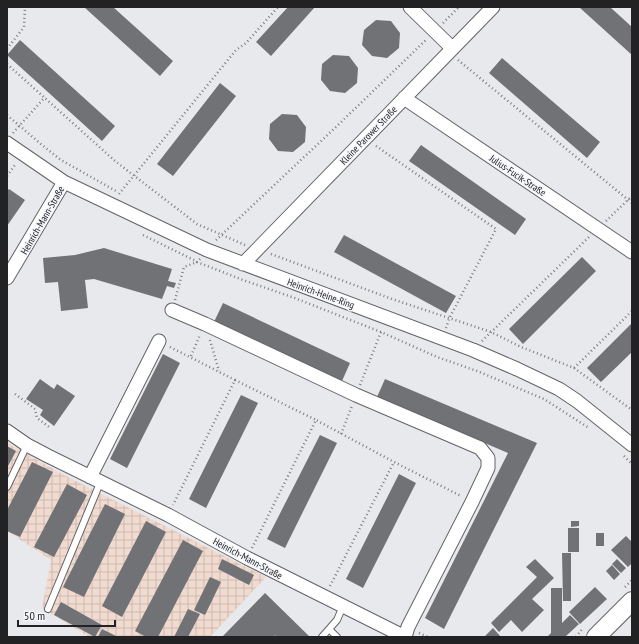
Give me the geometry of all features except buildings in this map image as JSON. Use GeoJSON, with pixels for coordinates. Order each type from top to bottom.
{"type":"FeatureCollection","features":[{"type":"Feature","properties":{"kind":"main road"},"geometry":{"type":"LineString","coordinates":[[601,635],[632,601]]}},
{"type":"Feature","properties":{"kind":"street"},"geometry":{"type":"LineString","coordinates":[[410,7],[434,31],[450,50]]}},
{"type":"Feature","properties":{"kind":"street","name":"Kleine Parower Straße"},"geometry":{"type":"LineString","coordinates":[[243,264],[493,7]]}},
{"type":"Feature","properties":{"kind":"street","name":"Julius-Fucik-Straße"},"geometry":{"type":"LineString","coordinates":[[404,98],[632,252]]}},
{"type":"Feature","properties":{"kind":"street","name":"Heinrich-Heine-Ring"},"geometry":{"type":"LineString","coordinates":[[9,139],[64,182],[207,250],[517,368],[577,401],[632,446]]}},
{"type":"Feature","properties":{"kind":"street","name":"Heinrich-Mann-Straße"},"geometry":{"type":"LineString","coordinates":[[7,278],[64,182]]}},
{"type":"Feature","properties":{"kind":"street"},"geometry":{"type":"LineString","coordinates":[[172,310],[356,395],[480,448],[488,458],[488,468],[408,627],[405,637]]}},
{"type":"Feature","properties":{"kind":"street"},"geometry":{"type":"LineString","coordinates":[[95,480],[159,341]]}},
{"type":"Feature","properties":{"kind":"street","name":"Heinrich-Mann-Straße"},"geometry":{"type":"LineString","coordinates":[[7,431],[27,445],[48,456],[168,515],[247,558],[405,637]]}},
{"type":"Feature","properties":{"kind":"lane"},"geometry":{"type":"LineString","coordinates":[[7,487],[27,445]]}},
{"type":"Feature","properties":{"kind":"lane"},"geometry":{"type":"LineString","coordinates":[[48,610],[95,480]]}},
{"type":"Feature","properties":{"kind":"lane"},"geometry":{"type":"LineString","coordinates":[[322,637],[337,620],[343,606]]}},
{"type":"Feature","properties":{"kind":"lane"},"geometry":{"type":"LineString","coordinates":[[329,630],[338,637]]}},
{"type":"Feature","properties":{"kind":"path"},"geometry":{"type":"LineString","coordinates":[[7,48],[24,27],[25,7]]}},
{"type":"Feature","properties":{"kind":"path"},"geometry":{"type":"LineString","coordinates":[[111,204],[236,50],[246,43],[278,7]]}},
{"type":"Feature","properties":{"kind":"path"},"geometry":{"type":"LineString","coordinates":[[459,7],[337,126],[221,235],[197,262],[292,297],[437,357],[477,371],[544,399],[590,429]]}},
{"type":"Feature","properties":{"kind":"path"},"geometry":{"type":"LineString","coordinates":[[450,50],[632,203]]}},
{"type":"Feature","properties":{"kind":"path"},"geometry":{"type":"LineString","coordinates":[[7,64],[115,162],[197,224],[248,246],[392,299],[491,332],[521,348],[574,368],[632,410]]}},
{"type":"Feature","properties":{"kind":"path"},"geometry":{"type":"LineString","coordinates":[[9,139],[45,97]]}},
{"type":"Feature","properties":{"kind":"path"},"geometry":{"type":"LineString","coordinates":[[7,115],[61,160],[120,194]]}},
{"type":"Feature","properties":{"kind":"path"},"geometry":{"type":"LineString","coordinates":[[365,138],[496,229],[450,319],[437,357]]}},
{"type":"Feature","properties":{"kind":"path"},"geometry":{"type":"LineString","coordinates":[[7,176],[15,165]]}},
{"type":"Feature","properties":{"kind":"path"},"geometry":{"type":"LineString","coordinates":[[473,350],[632,196]]}},
{"type":"Feature","properties":{"kind":"path"},"geometry":{"type":"LineString","coordinates":[[574,368],[632,311]]}},
{"type":"Feature","properties":{"kind":"path"},"geometry":{"type":"LineString","coordinates":[[191,356],[205,324]]}},
{"type":"Feature","properties":{"kind":"path"},"geometry":{"type":"LineString","coordinates":[[205,324],[219,371]]}},
{"type":"Feature","properties":{"kind":"path"},"geometry":{"type":"LineString","coordinates":[[159,341],[316,420],[472,502]]}},
{"type":"Feature","properties":{"kind":"path"},"geometry":{"type":"LineString","coordinates":[[168,515],[235,380]]}},
{"type":"Feature","properties":{"kind":"path"},"geometry":{"type":"LineString","coordinates":[[15,394],[35,409],[37,418],[49,427]]}},
{"type":"Feature","properties":{"kind":"path"},"geometry":{"type":"LineString","coordinates":[[247,558],[316,420]]}},
{"type":"Feature","properties":{"kind":"path"},"geometry":{"type":"LineString","coordinates":[[619,451],[632,464]]}},
{"type":"Feature","properties":{"kind":"path"},"geometry":{"type":"LineString","coordinates":[[325,597],[394,462]]}},
{"type":"Feature","properties":{"kind":"shaded area"},"geometry":{"type":"Polygon","coordinates":[[[7,443],[66,476],[266,577],[210,637],[89,637],[42,608],[51,560],[7,531],[7,443]]]}}]}
